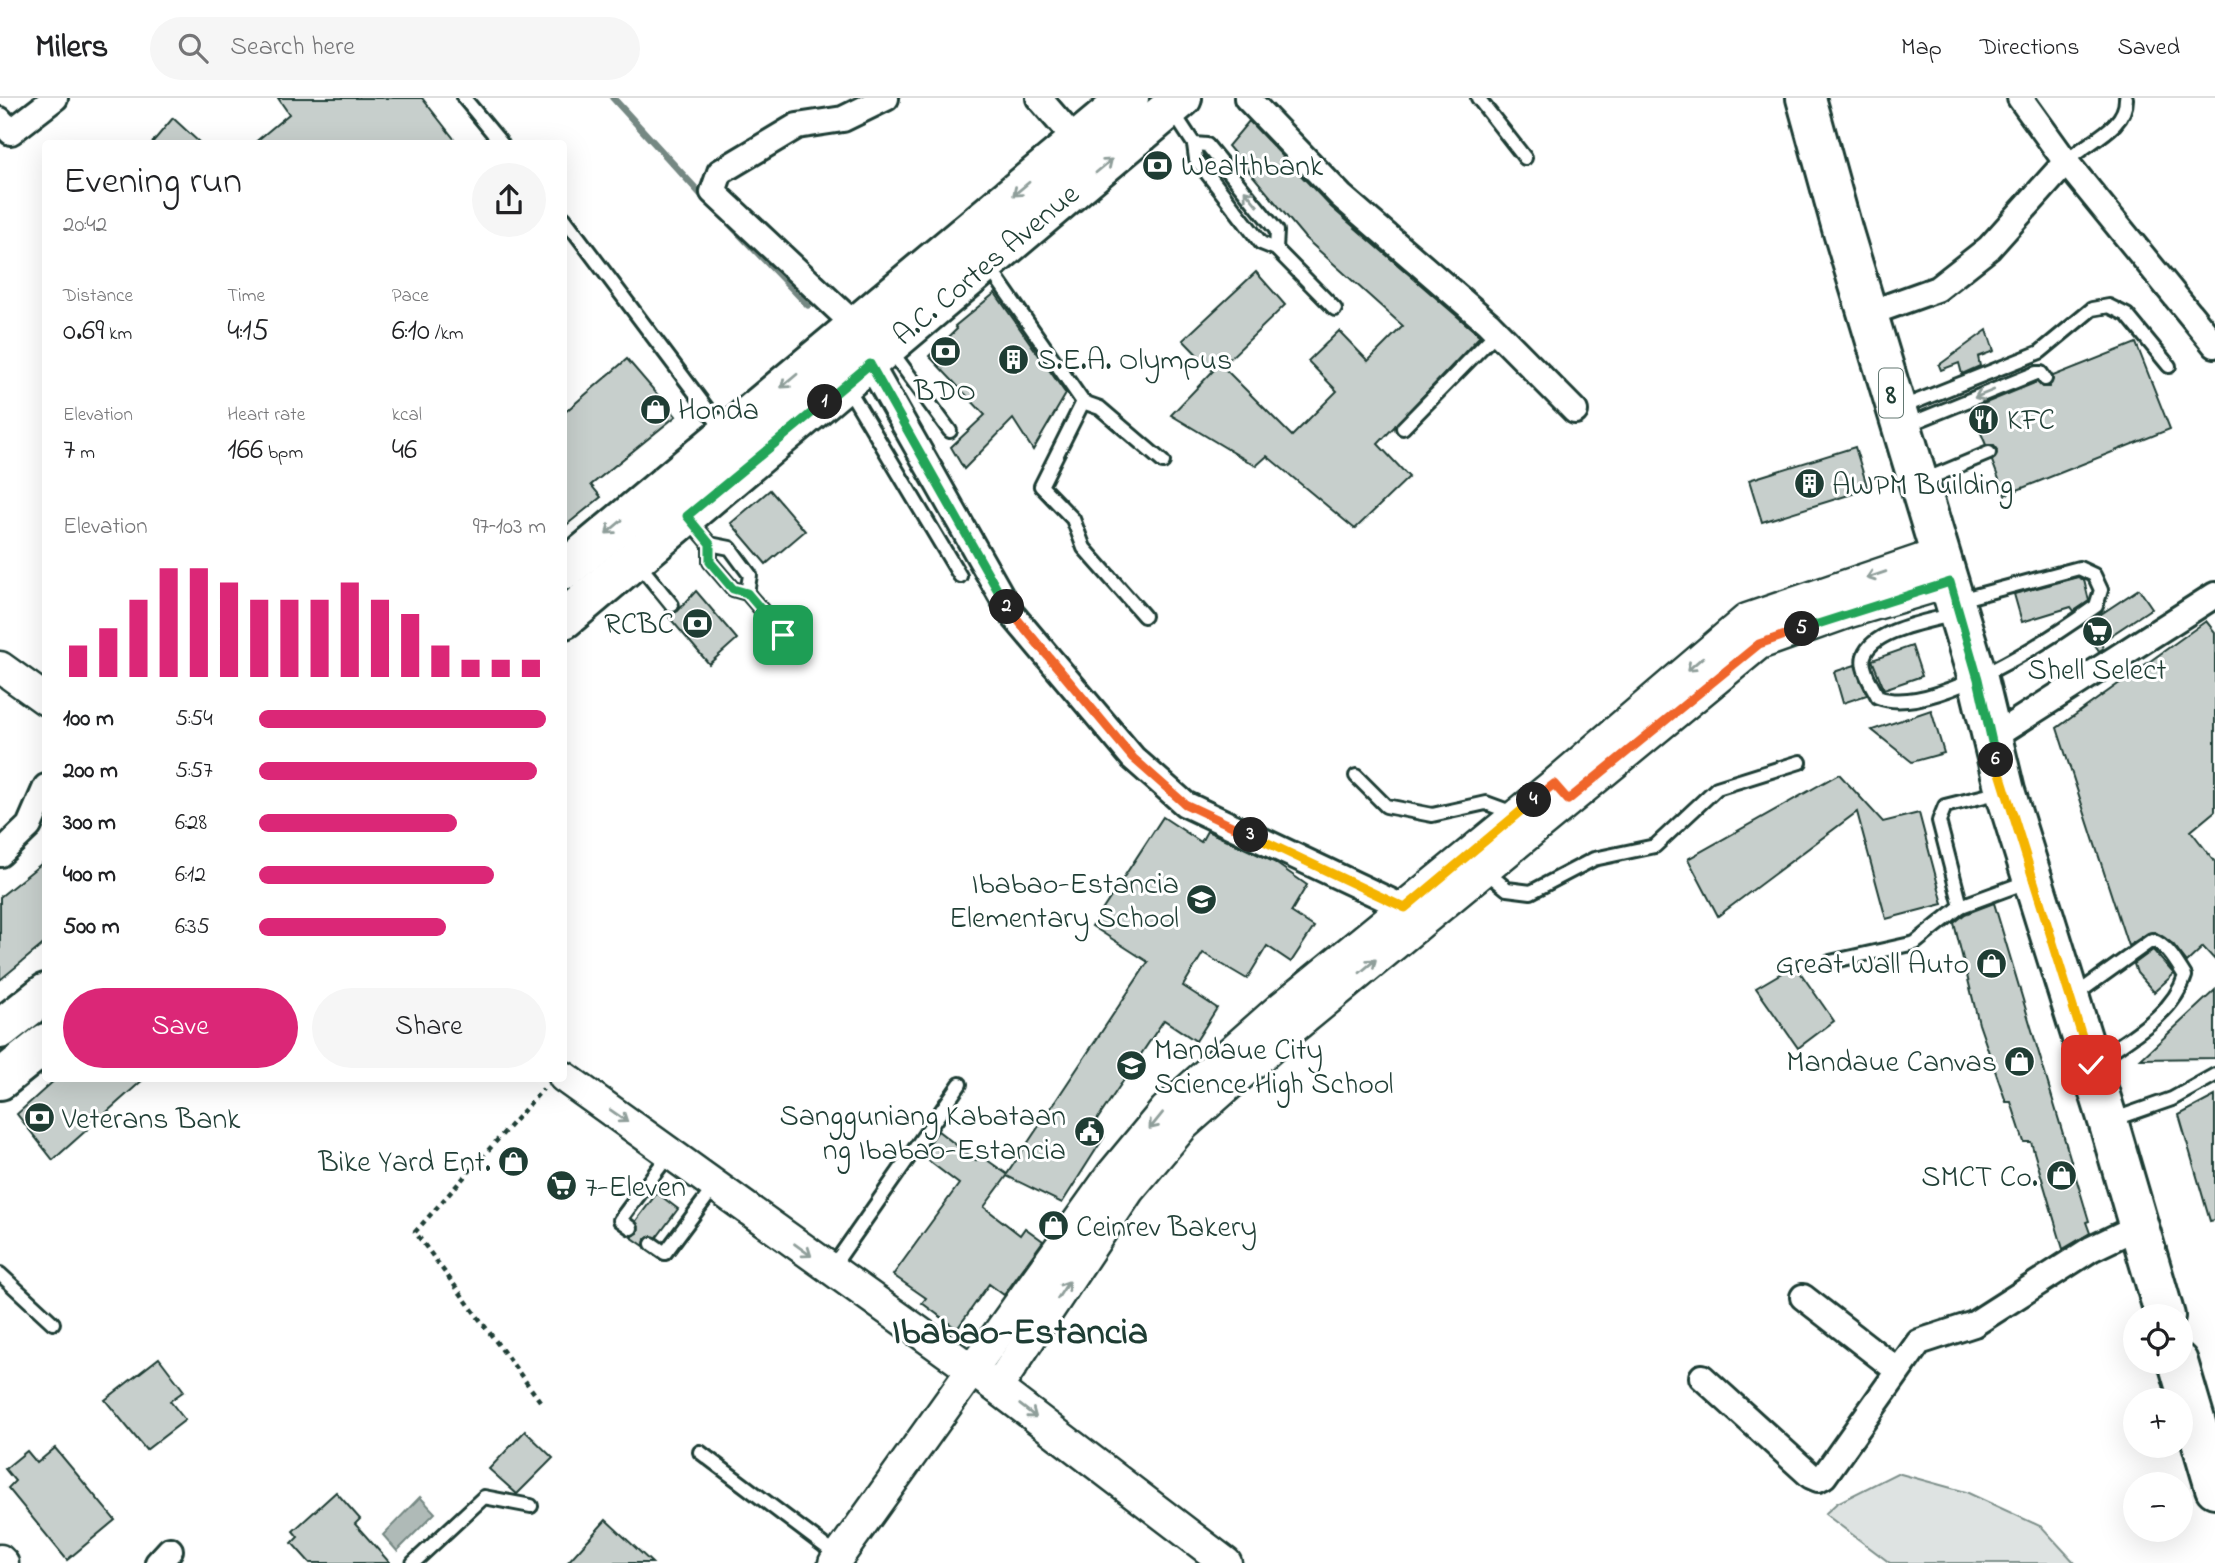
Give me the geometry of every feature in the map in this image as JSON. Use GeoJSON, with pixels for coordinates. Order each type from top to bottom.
{"type":"FeatureCollection","features":[{"type":"Feature","properties":{"kind":"main road","name":"8"},"geometry":{"type":"LineString","coordinates":[[1780,98],[1843,232]]}},
{"type":"Feature","properties":{"kind":"main road","name":"8"},"geometry":{"type":"LineString","coordinates":[[1806,98],[1867,314],[1978,679],[1990,739],[2005,791],[2091,1065],[2162,1304]]}},
{"type":"Feature","properties":{"kind":"main road","name":"8"},"geometry":{"type":"LineString","coordinates":[[1821,98],[1843,232]]}},
{"type":"Feature","properties":{"kind":"main road","name":"A.C. Cortes Avenue"},"geometry":{"type":"LineString","coordinates":[[567,616],[634,559],[698,530],[849,356],[1077,142],[1161,106]]}},
{"type":"Feature","properties":{"kind":"main road","name":"A.C. Cortes Avenue"},"geometry":{"type":"LineString","coordinates":[[567,566],[726,434],[986,264],[1161,106]]}},
{"type":"Feature","properties":{"kind":"main road"},"geometry":{"type":"LineString","coordinates":[[0,1029],[42,996]]}},
{"type":"Feature","properties":{"kind":"main road"},"geometry":{"type":"LineString","coordinates":[[0,1080],[42,1046]]}},
{"type":"Feature","properties":{"kind":"main road"},"geometry":{"type":"LineString","coordinates":[[2182,1374],[2215,1488]]}},
{"type":"Feature","properties":{"kind":"street"},"geometry":{"type":"LineString","coordinates":[[0,120],[11,132],[55,98]]}},
{"type":"Feature","properties":{"kind":"street"},"geometry":{"type":"LineString","coordinates":[[886,98],[843,119],[797,126],[720,172],[713,192],[849,356],[1011,613],[1133,758],[1185,804],[1405,908]]}},
{"type":"Feature","properties":{"kind":"street"},"geometry":{"type":"LineString","coordinates":[[1039,98],[1077,142]]}},
{"type":"Feature","properties":{"kind":"street"},"geometry":{"type":"LineString","coordinates":[[1247,98],[1340,196],[1497,332],[1575,411]]}},
{"type":"Feature","properties":{"kind":"street"},"geometry":{"type":"LineString","coordinates":[[2020,98],[2066,162],[2215,345]]}},
{"type":"Feature","properties":{"kind":"street"},"geometry":{"type":"LineString","coordinates":[[1867,314],[1937,289],[1989,248],[2066,162]]}},
{"type":"Feature","properties":{"kind":"street"},"geometry":{"type":"LineString","coordinates":[[1329,983],[1483,870],[1561,792],[1759,644],[1849,612],[1951,587]]}},
{"type":"Feature","properties":{"kind":"street"},"geometry":{"type":"LineString","coordinates":[[1990,739],[2215,595]]}},
{"type":"Feature","properties":{"kind":"street"},"geometry":{"type":"LineString","coordinates":[[0,667],[42,697]]}},
{"type":"Feature","properties":{"kind":"street"},"geometry":{"type":"LineString","coordinates":[[836,1560],[972,1371],[1121,1182],[1183,1126],[1405,908],[1516,814],[1561,792]]}},
{"type":"Feature","properties":{"kind":"street"},"geometry":{"type":"LineString","coordinates":[[0,854],[29,826],[42,796]]}},
{"type":"Feature","properties":{"kind":"street"},"geometry":{"type":"LineString","coordinates":[[554,1083],[670,1153],[997,1388],[1221,1562]]}},
{"type":"Feature","properties":{"kind":"street"},"geometry":{"type":"LineString","coordinates":[[997,1388],[1121,1182]]}},
{"type":"Feature","properties":{"kind":"street"},"geometry":{"type":"LineString","coordinates":[[1702,1377],[1811,1476],[1818,1479],[1825,1476],[1919,1342],[1974,1324],[2091,1249],[2139,1226]]}},
{"type":"Feature","properties":{"kind":"street"},"geometry":{"type":"LineString","coordinates":[[1803,1297],[1897,1370]]}},
{"type":"Feature","properties":{"kind":"lane"},"geometry":{"type":"LineString","coordinates":[[464,98],[499,140]]}},
{"type":"Feature","properties":{"kind":"lane"},"geometry":{"type":"LineString","coordinates":[[1478,98],[1525,158]]}},
{"type":"Feature","properties":{"kind":"lane"},"geometry":{"type":"LineString","coordinates":[[2066,162],[2080,148],[2120,121],[2126,108],[2126,98]]}},
{"type":"Feature","properties":{"kind":"lane"},"geometry":{"type":"LineString","coordinates":[[1161,106],[1194,144],[1196,159],[1261,243],[1276,249],[1335,309]]}},
{"type":"Feature","properties":{"kind":"lane"},"geometry":{"type":"LineString","coordinates":[[1194,144],[1207,145],[1278,231],[1276,249]]}},
{"type":"Feature","properties":{"kind":"lane"},"geometry":{"type":"LineString","coordinates":[[1216,185],[1230,173]]}},
{"type":"Feature","properties":{"kind":"lane"},"geometry":{"type":"LineString","coordinates":[[567,222],[726,434]]}},
{"type":"Feature","properties":{"kind":"lane"},"geometry":{"type":"LineString","coordinates":[[986,264],[1083,402],[1100,408],[1163,462]]}},
{"type":"Feature","properties":{"kind":"lane"},"geometry":{"type":"LineString","coordinates":[[1898,418],[2040,352],[2092,309],[2109,306],[2127,315],[2168,366]]}},
{"type":"Feature","properties":{"kind":"lane"},"geometry":{"type":"LineString","coordinates":[[1403,428],[1497,332]]}},
{"type":"Feature","properties":{"kind":"lane"},"geometry":{"type":"LineString","coordinates":[[849,356],[950,431]]}},
{"type":"Feature","properties":{"kind":"lane"},"geometry":{"type":"LineString","coordinates":[[849,356],[960,576]]}},
{"type":"Feature","properties":{"kind":"lane"},"geometry":{"type":"LineString","coordinates":[[1898,418],[2036,373],[2041,373],[2045,379]]}},
{"type":"Feature","properties":{"kind":"lane"},"geometry":{"type":"LineString","coordinates":[[1083,402],[1041,486],[1073,519],[1084,548],[1144,616]]}},
{"type":"Feature","properties":{"kind":"lane"},"geometry":{"type":"LineString","coordinates":[[1919,482],[1989,453]]}},
{"type":"Feature","properties":{"kind":"lane"},"geometry":{"type":"LineString","coordinates":[[698,530],[710,562],[733,589],[747,593],[783,635]]}},
{"type":"Feature","properties":{"kind":"lane"},"geometry":{"type":"LineString","coordinates":[[698,530],[730,548],[750,575],[747,593]]}},
{"type":"Feature","properties":{"kind":"lane"},"geometry":{"type":"LineString","coordinates":[[634,559],[672,605]]}},
{"type":"Feature","properties":{"kind":"lane"},"geometry":{"type":"LineString","coordinates":[[2079,568],[2094,575],[2099,582],[2100,598],[2096,606],[1978,679],[1924,697],[1891,703],[1878,697],[1864,665],[1864,657],[1875,641],[1951,587],[2079,568]]}},
{"type":"Feature","properties":{"kind":"lane"},"geometry":{"type":"LineString","coordinates":[[1483,870],[1507,890],[1531,891],[1594,859],[1655,846],[1717,788],[1800,762]]}},
{"type":"Feature","properties":{"kind":"lane"},"geometry":{"type":"LineString","coordinates":[[1356,776],[1386,806],[1432,815],[1486,803],[1516,814]]}},
{"type":"Feature","properties":{"kind":"lane"},"geometry":{"type":"LineString","coordinates":[[1961,906],[1939,821],[1942,813],[1945,806],[2005,791]]}},
{"type":"Feature","properties":{"kind":"lane"},"geometry":{"type":"LineString","coordinates":[[1830,962],[1915,943],[1961,906],[2032,879]]}},
{"type":"Feature","properties":{"kind":"lane"},"geometry":{"type":"LineString","coordinates":[[2070,999],[2152,940],[2160,943],[2174,957],[2185,976],[2180,992],[2169,1008],[2091,1065]]}},
{"type":"Feature","properties":{"kind":"lane"},"geometry":{"type":"LineString","coordinates":[[2108,1121],[2172,1099],[2215,1075]]}},
{"type":"Feature","properties":{"kind":"lane"},"geometry":{"type":"LineString","coordinates":[[831,1270],[960,1084]]}},
{"type":"Feature","properties":{"kind":"lane"},"geometry":{"type":"LineString","coordinates":[[631,1228],[621,1220],[670,1153]]}},
{"type":"Feature","properties":{"kind":"lane"},"geometry":{"type":"LineString","coordinates":[[652,1244],[665,1253],[715,1186]]}},
{"type":"Feature","properties":{"kind":"lane"},"geometry":{"type":"LineString","coordinates":[[0,1274],[53,1323]]}},
{"type":"Feature","properties":{"kind":"lane"},"geometry":{"type":"LineString","coordinates":[[701,1452],[836,1560]]}},
{"type":"Feature","properties":{"kind":"lane"},"geometry":{"type":"LineString","coordinates":[[413,1563],[484,1497],[531,1506]]}},
{"type":"Feature","properties":{"kind":"path"},"geometry":{"type":"LineString","coordinates":[[540,1401],[415,1232],[554,1083]]}},
{"type":"Feature","properties":{"kind":"shaded area"},"geometry":{"type":"Polygon","coordinates":[[[1897,1473],[1966,1492],[2042,1527],[2075,1563],[1890,1563],[1825,1514],[1837,1503],[1897,1473]]]}},
{"type":"Feature","properties":{"kind":"shaded area"},"geometry":{"type":"Polygon","coordinates":[[[420,1497],[435,1513],[397,1551],[383,1535],[420,1497]]]}},
{"type":"Feature","properties":{"kind":"building"},"geometry":{"type":"Polygon","coordinates":[[[278,98],[422,98],[455,140],[258,140],[289,114],[278,98]]]}},
{"type":"Feature","properties":{"kind":"building"},"geometry":{"type":"Polygon","coordinates":[[[173,118],[197,140],[154,140],[173,118]]]}},
{"type":"Feature","properties":{"kind":"building"},"geometry":{"type":"Polygon","coordinates":[[[1249,121],[1331,207],[1480,336],[1378,444],[1409,477],[1355,529],[1267,456],[1256,466],[1171,415],[1213,371],[1183,340],[1256,272],[1285,305],[1222,366],[1292,436],[1337,391],[1308,361],[1339,331],[1368,361],[1403,326],[1305,238],[1228,146],[1249,121]]]}},
{"type":"Feature","properties":{"kind":"building"},"geometry":{"type":"Polygon","coordinates":[[[995,293],[1066,394],[1033,450],[1013,419],[964,469],[951,447],[985,415],[929,356],[957,329],[955,326],[995,293]]]}},
{"type":"Feature","properties":{"kind":"building"},"geometry":{"type":"Polygon","coordinates":[[[1987,330],[1994,351],[1978,357],[1980,366],[1962,374],[1959,363],[1941,370],[1939,365],[1987,330]]]}},
{"type":"Feature","properties":{"kind":"building"},"geometry":{"type":"Polygon","coordinates":[[[2136,343],[2170,429],[2005,495],[1992,461],[1997,450],[1994,446],[1986,445],[1971,409],[2037,382],[2042,387],[2049,387],[2053,376],[2136,343]]]}},
{"type":"Feature","properties":{"kind":"building"},"geometry":{"type":"Polygon","coordinates":[[[627,359],[676,416],[591,485],[601,497],[567,525],[567,410],[627,359]]]}},
{"type":"Feature","properties":{"kind":"building","name":"AWPM Building"},"geometry":{"type":"Polygon","coordinates":[[[1855,447],[1868,489],[1762,522],[1749,480],[1855,447]]]}},
{"type":"Feature","properties":{"kind":"building"},"geometry":{"type":"Polygon","coordinates":[[[770,490],[805,531],[766,564],[731,523],[770,490]]]}},
{"type":"Feature","properties":{"kind":"building"},"geometry":{"type":"Polygon","coordinates":[[[2078,577],[2084,580],[2089,601],[2074,611],[2071,607],[2022,622],[2014,594],[2078,577]]]}},
{"type":"Feature","properties":{"kind":"building"},"geometry":{"type":"Polygon","coordinates":[[[2139,589],[2152,608],[2101,642],[2103,649],[2099,651],[2083,626],[2139,589]]]}},
{"type":"Feature","properties":{"kind":"building"},"geometry":{"type":"Polygon","coordinates":[[[696,591],[737,639],[709,664],[668,616],[678,611],[696,591]]]}},
{"type":"Feature","properties":{"kind":"building"},"geometry":{"type":"Polygon","coordinates":[[[2206,621],[2215,632],[2215,811],[2191,831],[2215,862],[2215,960],[2203,947],[2187,962],[2173,944],[2155,932],[2148,933],[2128,946],[2057,728],[2206,621]]]}},
{"type":"Feature","properties":{"kind":"building"},"geometry":{"type":"Polygon","coordinates":[[[1912,646],[1922,676],[1884,689],[1872,660],[1912,646]]]}},
{"type":"Feature","properties":{"kind":"building"},"geometry":{"type":"Polygon","coordinates":[[[1855,665],[1867,695],[1843,703],[1834,672],[1855,665]]]}},
{"type":"Feature","properties":{"kind":"building"},"geometry":{"type":"Polygon","coordinates":[[[1931,710],[1944,753],[1912,762],[1872,730],[1931,710]]]}},
{"type":"Feature","properties":{"kind":"building"},"geometry":{"type":"Polygon","coordinates":[[[1839,774],[1883,822],[1919,813],[1943,904],[1886,919],[1857,812],[1718,916],[1688,859],[1839,774]]]}},
{"type":"Feature","properties":{"kind":"building"},"geometry":{"type":"Polygon","coordinates":[[[1163,817],[1201,842],[1207,831],[1274,862],[1307,885],[1291,912],[1314,927],[1291,962],[1267,946],[1247,979],[1203,953],[1183,986],[1217,1008],[1196,1041],[1164,1020],[1091,1129],[1104,1137],[1062,1203],[1007,1176],[984,1207],[1020,1235],[1025,1228],[1043,1241],[1004,1295],[989,1284],[957,1329],[922,1303],[926,1298],[893,1275],[959,1184],[921,1155],[938,1131],[976,1160],[980,1155],[1007,1174],[1148,962],[1092,926],[1163,817]]]}},
{"type":"Feature","properties":{"kind":"building"},"geometry":{"type":"Polygon","coordinates":[[[42,863],[42,945],[0,980],[0,897],[42,863]]]}},
{"type":"Feature","properties":{"kind":"building"},"geometry":{"type":"Polygon","coordinates":[[[1994,903],[2089,1221],[2086,1222],[2090,1233],[2063,1249],[2031,1142],[2024,1142],[2011,1102],[2006,1102],[1979,1024],[1954,923],[1965,914],[1994,903]]]}},
{"type":"Feature","properties":{"kind":"building"},"geometry":{"type":"Polygon","coordinates":[[[2153,950],[2174,974],[2154,992],[2137,973],[2134,964],[2153,950]]]}},
{"type":"Feature","properties":{"kind":"building"},"geometry":{"type":"Polygon","coordinates":[[[1795,965],[1834,1021],[1798,1048],[1756,988],[1795,965]]]}},
{"type":"Feature","properties":{"kind":"building"},"geometry":{"type":"Polygon","coordinates":[[[2215,990],[2215,1058],[2141,1059],[2215,990]]]}},
{"type":"Feature","properties":{"kind":"building"},"geometry":{"type":"Polygon","coordinates":[[[53,1082],[141,1082],[53,1160],[17,1114],[53,1082]]]}},
{"type":"Feature","properties":{"kind":"building"},"geometry":{"type":"Polygon","coordinates":[[[2215,1096],[2215,1220],[2210,1221],[2179,1115],[2215,1096]]]}},
{"type":"Feature","properties":{"kind":"building"},"geometry":{"type":"Polygon","coordinates":[[[657,1193],[678,1209],[657,1237],[645,1239],[644,1246],[631,1237],[638,1233],[636,1221],[657,1193]]]}},
{"type":"Feature","properties":{"kind":"building"},"geometry":{"type":"Polygon","coordinates":[[[159,1358],[184,1391],[170,1401],[185,1420],[146,1450],[105,1400],[159,1358]]]}},
{"type":"Feature","properties":{"kind":"building"},"geometry":{"type":"Polygon","coordinates":[[[525,1431],[553,1458],[517,1494],[489,1469],[525,1431]]]}},
{"type":"Feature","properties":{"kind":"building"},"geometry":{"type":"Polygon","coordinates":[[[55,1448],[115,1520],[67,1560],[8,1488],[15,1481],[5,1469],[27,1451],[37,1463],[55,1448]]]}},
{"type":"Feature","properties":{"kind":"building"},"geometry":{"type":"Polygon","coordinates":[[[336,1492],[360,1519],[355,1524],[390,1563],[310,1563],[292,1543],[298,1537],[293,1531],[336,1492]]]}},
{"type":"Feature","properties":{"kind":"building"},"geometry":{"type":"Polygon","coordinates":[[[606,1520],[652,1563],[567,1563],[606,1520]]]}},
{"type":"Feature","properties":{"kind":"waterway"},"geometry":{"type":"LineString","coordinates":[[613,98],[707,201]]}},
{"type":"Feature","properties":{"kind":"waterway"},"geometry":{"type":"LineString","coordinates":[[728,222],[808,305]]}},
{"type":"Feature","properties":{"kind":"place","name":"Wealthbank"},"geometry":{"type":"Point","coordinates":[1158,165]}},
{"type":"Feature","properties":{"kind":"place","name":"BDO"},"geometry":{"type":"Point","coordinates":[945,352]}},
{"type":"Feature","properties":{"kind":"place","name":"S.E.A. Olympus"},"geometry":{"type":"Point","coordinates":[1014,359]}},
{"type":"Feature","properties":{"kind":"place","name":"Honda"},"geometry":{"type":"Point","coordinates":[655,409]}},
{"type":"Feature","properties":{"kind":"place","name":"KFC"},"geometry":{"type":"Point","coordinates":[1984,419]}},
{"type":"Feature","properties":{"kind":"place","name":"AWPM Building"},"geometry":{"type":"Point","coordinates":[1809,484]}},
{"type":"Feature","properties":{"kind":"place","name":"RCBC"},"geometry":{"type":"Point","coordinates":[697,623]}},
{"type":"Feature","properties":{"kind":"place","name":"Shell Select"},"geometry":{"type":"Point","coordinates":[2097,631]}},
{"type":"Feature","properties":{"kind":"place","name":"Ibabao-Estancia Elementary School"},"geometry":{"type":"Point","coordinates":[1202,900]}},
{"type":"Feature","properties":{"kind":"place","name":"Great Wall Auto"},"geometry":{"type":"Point","coordinates":[1992,963]}},
{"type":"Feature","properties":{"kind":"place","name":"Mandaue Canvas"},"geometry":{"type":"Point","coordinates":[2020,1061]}},
{"type":"Feature","properties":{"kind":"place","name":"Mandaue City Science High School"},"geometry":{"type":"Point","coordinates":[1131,1066]}},
{"type":"Feature","properties":{"kind":"place","name":"Veterans Bank"},"geometry":{"type":"Point","coordinates":[39,1118]}},
{"type":"Feature","properties":{"kind":"place","name":"Sangguniang Kabataan ng Ibabao-Estancia"},"geometry":{"type":"Point","coordinates":[1089,1132]}},
{"type":"Feature","properties":{"kind":"place","name":"Bike Yard Ent."},"geometry":{"type":"Point","coordinates":[514,1161]}},
{"type":"Feature","properties":{"kind":"place","name":"SMCT Co."},"geometry":{"type":"Point","coordinates":[2061,1176]}},
{"type":"Feature","properties":{"kind":"place","name":"7-Eleven"},"geometry":{"type":"Point","coordinates":[562,1186]}},
{"type":"Feature","properties":{"kind":"place","name":"Ceinrev Bakery"},"geometry":{"type":"Point","coordinates":[1053,1226]}},
{"type":"Feature","properties":{"kind":"district","name":"Ibabao-Estancia"},"geometry":{"type":"Point","coordinates":[1020,1330]}},
{"type":"Feature","properties":{"kind":"route"},"geometry":{"type":"LineString","coordinates":[[783,635],[747,593],[733,589],[710,562],[710,544],[687,516],[870,364],[1011,613],[1133,758],[1185,804],[1405,908],[1554,784],[1568,800],[1759,644],[1849,612],[1950,582],[1978,679],[1990,739],[2005,791],[2091,1065]]}}]}
